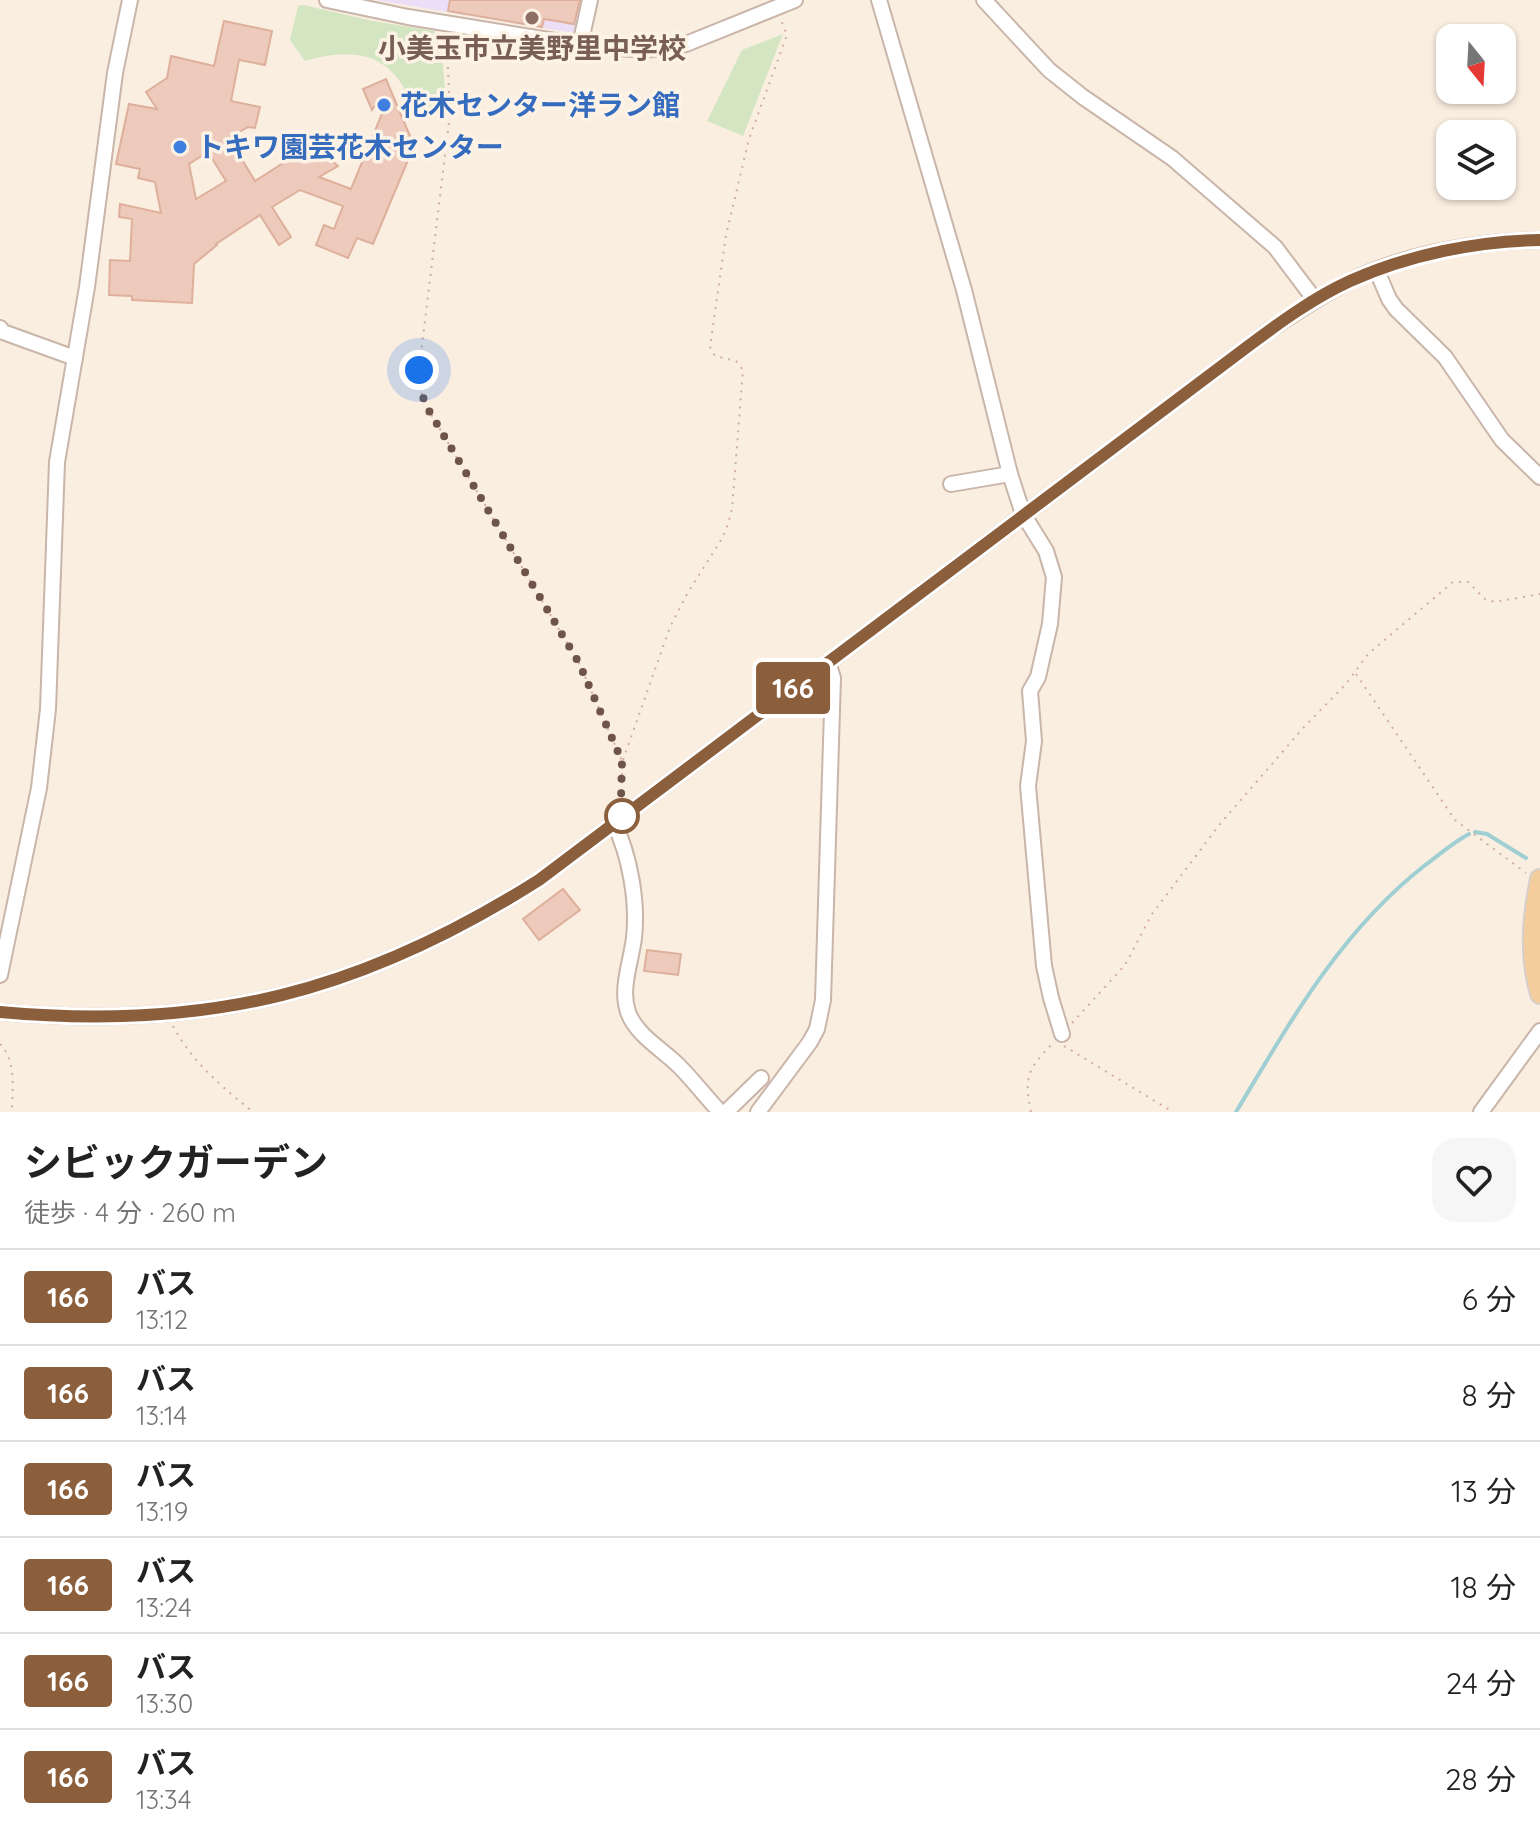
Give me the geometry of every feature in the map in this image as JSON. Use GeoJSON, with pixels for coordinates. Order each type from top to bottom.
{"type":"FeatureCollection","features":[{"type":"Feature","properties":{"kind":"main road"},"geometry":{"type":"LineString","coordinates":[[1539,882],[1532,955],[1540,994]]}},
{"type":"Feature","properties":{"kind":"street"},"geometry":{"type":"LineString","coordinates":[[0,975],[44,756],[56,476],[87,287],[115,73],[130,0]]}},
{"type":"Feature","properties":{"kind":"street"},"geometry":{"type":"LineString","coordinates":[[327,0],[441,23],[580,45],[644,50],[686,44],[795,0]]}},
{"type":"Feature","properties":{"kind":"street"},"geometry":{"type":"LineString","coordinates":[[580,45],[590,0]]}},
{"type":"Feature","properties":{"kind":"street"},"geometry":{"type":"LineString","coordinates":[[879,0],[964,290],[1010,474],[1023,514],[1046,551],[1054,577],[1050,624],[1038,677],[1030,691],[1034,741],[1028,786],[1044,966],[1062,1034]]}},
{"type":"Feature","properties":{"kind":"street"},"geometry":{"type":"LineString","coordinates":[[984,0],[1049,70],[1172,158],[1275,247],[1315,300]]}},
{"type":"Feature","properties":{"kind":"street"},"geometry":{"type":"LineString","coordinates":[[0,1012],[71,1018],[169,1015],[243,1004],[329,983],[420,948],[539,880],[1023,514],[1271,329],[1315,300],[1348,282],[1426,256],[1470,246],[1540,240]]}},
{"type":"Feature","properties":{"kind":"street"},"geometry":{"type":"LineString","coordinates":[[1377,271],[1396,309],[1438,349],[1502,440],[1540,477]]}},
{"type":"Feature","properties":{"kind":"street"},"geometry":{"type":"LineString","coordinates":[[1,331],[75,358]]}},
{"type":"Feature","properties":{"kind":"street"},"geometry":{"type":"LineString","coordinates":[[951,484],[1010,474]]}},
{"type":"Feature","properties":{"kind":"street"},"geometry":{"type":"LineString","coordinates":[[758,1112],[810,1042],[817,1029],[823,1000],[833,678],[828,662]]}},
{"type":"Feature","properties":{"kind":"street"},"geometry":{"type":"LineString","coordinates":[[619,819],[633,890],[635,926],[626,988],[628,1012],[639,1030],[680,1067],[720,1112]]}},
{"type":"Feature","properties":{"kind":"street"},"geometry":{"type":"LineString","coordinates":[[1481,1112],[1540,1031]]}},
{"type":"Feature","properties":{"kind":"street"},"geometry":{"type":"LineString","coordinates":[[726,1112],[761,1078]]}},
{"type":"Feature","properties":{"kind":"path"},"geometry":{"type":"LineString","coordinates":[[622,761],[670,627],[723,537],[732,509],[743,370],[736,361],[715,356],[710,347],[726,235],[749,139],[787,35],[775,8]]}},
{"type":"Feature","properties":{"kind":"path"},"geometry":{"type":"LineString","coordinates":[[441,23],[440,34],[448,68],[450,114],[419,370],[422,395],[579,663],[622,761],[619,819]]}},
{"type":"Feature","properties":{"kind":"path"},"geometry":{"type":"LineString","coordinates":[[1062,1034],[1125,965],[1152,914],[1220,824],[1355,673],[1368,654],[1453,582],[1468,582],[1485,599],[1495,602],[1540,594]]}},
{"type":"Feature","properties":{"kind":"path"},"geometry":{"type":"LineString","coordinates":[[1355,673],[1455,820],[1539,882]]}},
{"type":"Feature","properties":{"kind":"path"},"geometry":{"type":"LineString","coordinates":[[169,1015],[174,1029],[201,1065],[253,1112]]}},
{"type":"Feature","properties":{"kind":"path"},"geometry":{"type":"LineString","coordinates":[[1031,1112],[1027,1078],[1037,1060],[1057,1040],[1173,1112]]}},
{"type":"Feature","properties":{"kind":"path"},"geometry":{"type":"LineString","coordinates":[[0,1044],[9,1057],[12,1112]]}},
{"type":"Feature","properties":{"kind":"shaded area","name":"小美玉市立美野里中学校"},"geometry":{"type":"Polygon","coordinates":[[[375,0],[587,0],[581,28],[573,33],[375,0]]]}},
{"type":"Feature","properties":{"kind":"green space"},"geometry":{"type":"Polygon","coordinates":[[[298,6],[435,31],[442,58],[447,107],[414,111],[397,78],[373,59],[343,54],[305,61],[290,40],[298,6]]]}},
{"type":"Feature","properties":{"kind":"green space"},"geometry":{"type":"Polygon","coordinates":[[[783,34],[743,136],[707,121],[742,50],[783,34]]]}},
{"type":"Feature","properties":{"kind":"building","name":"小美玉市立美野里中学校"},"geometry":{"type":"Polygon","coordinates":[[[450,0],[580,0],[574,24],[544,19],[542,27],[448,11],[450,0]]]}},
{"type":"Feature","properties":{"kind":"building"},"geometry":{"type":"Polygon","coordinates":[[[224,21],[272,31],[265,65],[239,60],[231,101],[260,107],[255,128],[248,127],[229,138],[255,181],[313,144],[338,166],[319,177],[351,189],[386,104],[379,100],[372,110],[363,89],[386,79],[410,136],[411,153],[373,244],[357,238],[348,258],[316,245],[324,225],[334,229],[343,206],[300,190],[272,207],[291,237],[279,245],[260,215],[216,244],[194,264],[192,303],[132,300],[132,296],[109,295],[110,260],[130,261],[132,219],[119,217],[120,204],[161,213],[155,182],[138,178],[140,169],[116,164],[129,104],[157,109],[146,92],[167,78],[171,56],[214,66],[224,21]],[[208,152],[189,164],[196,199],[226,181],[208,152]]]}},
{"type":"Feature","properties":{"kind":"building"},"geometry":{"type":"Polygon","coordinates":[[[563,889],[580,910],[539,940],[523,919],[563,889]]]}},
{"type":"Feature","properties":{"kind":"building"},"geometry":{"type":"Polygon","coordinates":[[[647,950],[681,954],[678,975],[644,971],[647,950]]]}},
{"type":"Feature","properties":{"kind":"waterway"},"geometry":{"type":"LineString","coordinates":[[1475,832],[1487,834],[1526,858]]}},
{"type":"Feature","properties":{"kind":"waterway"},"geometry":{"type":"LineString","coordinates":[[1236,1112],[1297,1012],[1342,949],[1394,892],[1469,834]]}},
{"type":"Feature","properties":{"kind":"bus line","name":"166"},"geometry":{"type":"LineString","coordinates":[[0,1012],[115,1018],[169,1015],[243,1004],[329,983],[420,948],[539,880],[1023,514],[1271,329],[1315,300],[1348,282],[1426,256],[1470,246],[1540,240]]}},
{"type":"Feature","properties":{"kind":"place","name":"小美玉市立美野里中学校"},"geometry":{"type":"Point","coordinates":[532,18]}},
{"type":"Feature","properties":{"kind":"place","name":"花木センター洋ラン館"},"geometry":{"type":"Point","coordinates":[384,105]}},
{"type":"Feature","properties":{"kind":"place","name":"トキワ園芸花木センター"},"geometry":{"type":"Point","coordinates":[180,147]}},
{"type":"Feature","properties":{"kind":"route"},"geometry":{"type":"LineString","coordinates":[[419,370],[422,395],[428,409],[579,663],[622,761],[621,799],[625,814],[622,816]]}}]}
